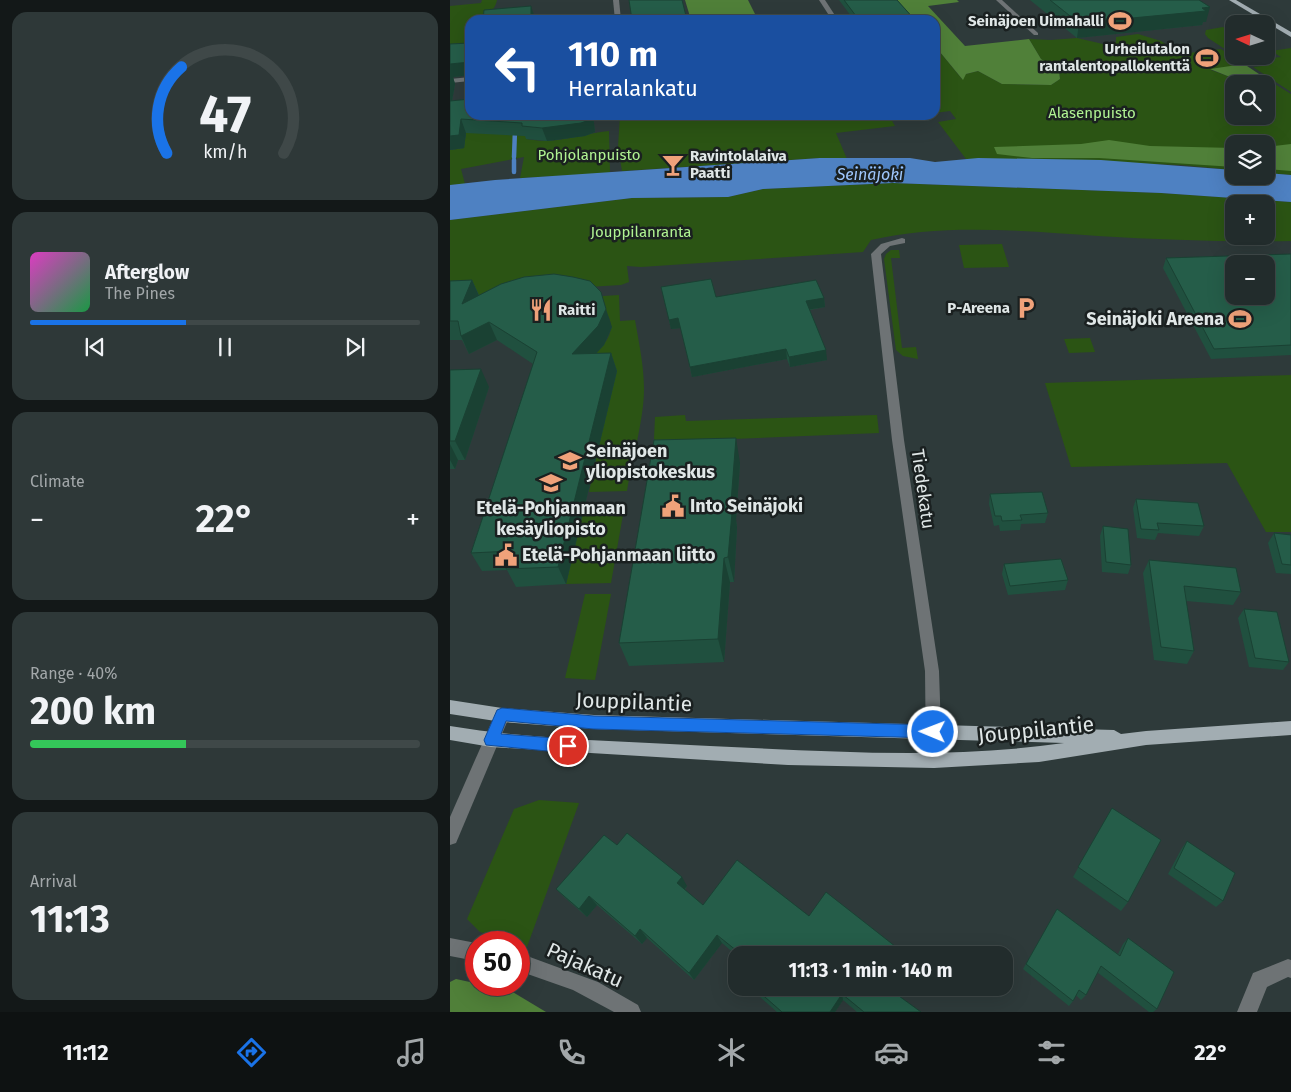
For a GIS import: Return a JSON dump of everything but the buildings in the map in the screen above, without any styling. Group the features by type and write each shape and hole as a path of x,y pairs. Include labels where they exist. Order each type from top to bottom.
{"main road":[{"path":"1232,0 1291,35"},
{"name":"Jouppilantie","path":"450,708 502,715 594,722 1146,738"},
{"name":"Jouppilantie","path":"450,733 492,740 587,747 778,756 934,760 1039,754 1146,738 1291,728"}],"street":[{"path":"616,0 618,15"},
{"path":"822,0 832,15"},
{"path":"999,0 1036,34"},
{"path":"450,81 465,80"},
{"name":"Tiedekatu","path":"902,241 887,243 880,247 876,254 898,440 932,671 934,760"},
{"path":"450,837 502,715"},
{"path":"450,947 465,950"},
{"name":"Pajakatu","path":"530,965 561,975 612,998 631,1012"},
{"path":"1247,1012 1260,980 1288,968 1291,969"}],"green space":[{"path":"482,0 497,0 493,9 485,15 465,15 465,42 462,63 450,64 450,6 481,3"},
{"path":"685,0 748,0 756,15 690,15"},
{"path":"896,0 957,0 959,2 928,6 936,15 909,15"},
{"path":"940,19 965,46 1029,39 1041,59 1059,71 1060,79 1051,85 1002,84 978,71 966,74 963,80 940,52"},
{"path":"1225,28 1225,49 1208,38 1205,34 1206,30"},
{"name":"Alasenpuisto","path":"1138,34 1161,41 1181,54 1221,49 1225,52 1225,65 1238,65 1211,70 1225,75 1225,125 1275,125 1275,84 1291,94 1291,175 1275,174 1275,135 1225,135 1225,169 1182,165 966,159 938,122 956,119 950,111 940,112 940,52 962,79 966,74 978,71 1002,84 1051,85 1060,79 1059,71 1041,59 1029,39 1077,38 1103,44 1116,42 1116,37"},
{"path":"1291,48 1291,92 1275,81 1275,75 1265,75 1253,67 1275,65 1275,58 1281,57 1275,53 1275,50"},
{"path":"1246,65 1260,75 1225,75 1210,69"},
{"path":"620,120 892,120 895,126 836,133 847,159 820,158 622,171 618,147"},
{"name":"Pohjolanpuisto","path":"609,131 610,173 520,178 524,157 461,169 465,184 450,185 450,150 464,148 466,132 527,132 526,139 548,141"},
{"path":"1109,140 1150,146 1225,148 1225,166 1099,158 1032,158 997,154 994,147 1081,144"},
{"path":"1291,144 1291,171 1275,170 1275,146"},
{"name":"Jouppilanranta","path":"893,183 1161,193 1225,197 1225,241 1170,240 984,230 926,232 871,240 863,252 641,267 627,266 629,282 621,285 502,292 480,299 450,300 450,220 632,198 728,197 763,189"},
{"name":"Jouppilanranta","path":"1275,201 1291,202 1291,241 1275,241"},
{"path":"1002,244 1009,267 964,268 959,245"},
{"path":"891,250 899,250 900,258 891,258 902,348 916,347 918,359 903,356 896,350 884,259"},
{"path":"619,295 620,321 635,320 643,372 642,413 627,491 589,492 600,440 564,441 571,418 606,416 616,371 574,373 601,348 611,331 610,321 595,301 603,296"},
{"path":"1090,338 1095,352 1069,353 1064,339"},
{"path":"1291,375 1291,532 1266,532 1227,463 1071,467 1045,383"},
{"path":"685,415 686,421 877,415 879,433 658,442 654,439 655,417"},
{"path":"624,509 611,583 566,584 583,511"},
{"path":"585,594 611,594 595,680 565,678"},
{"path":"539,800 579,803 530,939 530,931 479,931 467,919 514,809"},
{"path":"456,979 465,981 465,996 519,996 546,1012 450,1012 450,982"}],"water":[{"name":"Seinäjoki","path":"820,158 910,158 935,162 978,158 1101,160 1225,169 1225,185 1275,185 1275,174 1291,175 1291,202 1275,201 1275,195 1225,195 1225,197 1161,193 893,183 763,189 728,197 632,198 450,220 450,185 495,180"}],"waterway":[{"path":"514,157 515,130"},
{"path":"514,160 514,172"}],"place":[{"name":"Seinäjoen Uimahalli","path":"1120,21"},
{"name":"Urheilutalon rantalentopallokenttä","path":"1207,58"},
{"name":"Ravintolalaiva Paatti","path":"673,165"},
{"name":"P-Areena","path":"1026,308"},
{"name":"Raitti","path":"541,310"},
{"name":"Seinäjoki Areena","path":"1240,319"},
{"name":"Seinäjoen yliopistokeskus","path":"570,461"},
{"name":"Etelä-Pohjanmaan kesäyliopisto","path":"551,483"},
{"name":"Into Seinäjoki","path":"673,506"},
{"name":"Etelä-Pohjanmaan liitto","path":"506,555"}],"route":[{"path":"568,746 492,740 502,715 594,722 933,732"}]}
